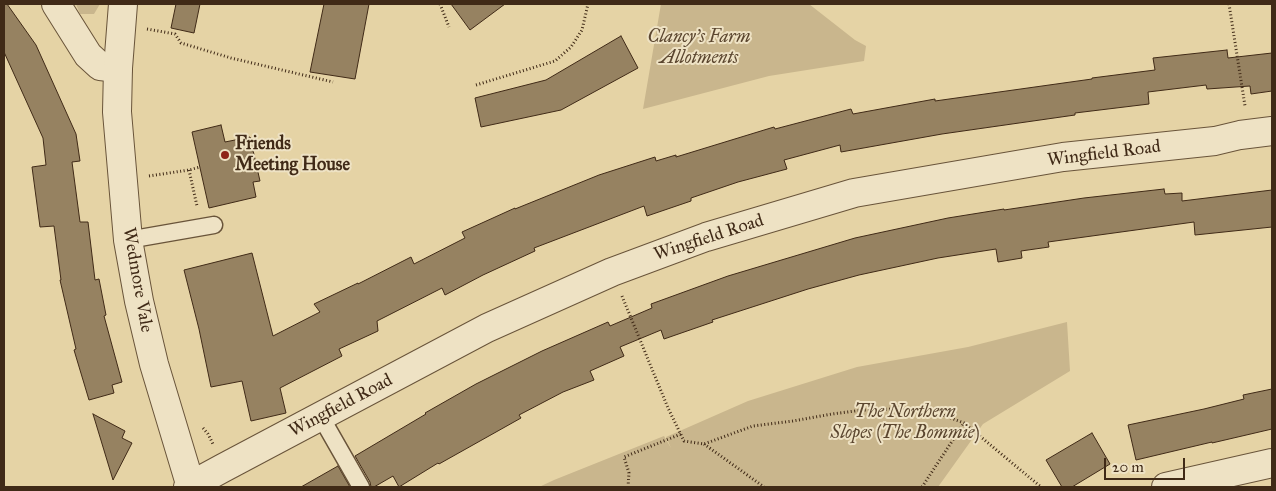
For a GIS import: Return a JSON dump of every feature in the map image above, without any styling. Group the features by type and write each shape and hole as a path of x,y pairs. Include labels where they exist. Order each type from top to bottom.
{"street":[{"path":"56,4 88,55 100,66 118,68"},
{"name":"Wedmore Vale","path":"123,4 117,112 128,240 138,301 154,364 190,487"},
{"name":"Wingfield Road","path":"190,487 487,328 612,272 706,237 854,193 1064,157 1215,141 1261,133"},
{"path":"1166,487 1272,463"}],"lane":[{"path":"128,240 208,226"},
{"path":"321,417 360,487"}],"path":[{"path":"440,4 449,27"},
{"path":"476,85 555,61 571,47 582,30 588,4"},
{"path":"1229,4 1261,133"},
{"path":"142,28 175,34 181,43 231,58 333,82"},
{"path":"123,179 200,168"},
{"path":"189,170 208,226"},
{"path":"612,272 668,408 684,441 704,444 764,487"},
{"path":"704,444 753,426 863,410 924,408 964,423 1042,487"},
{"path":"922,487 964,423"},
{"path":"628,487 629,473 624,457 681,434"}],"green space":[{"path":"76,4 100,4 94,14 80,14"},
{"name":"Clancy's Farm Allotments","path":"661,4 809,4 855,40 866,46 864,61 769,76 643,109"},
{"name":"The Northern Slopes (The Bommie)","path":"1067,322 1070,371 983,424 938,487 539,487 664,436 671,448 666,437 748,401 857,367 968,347"}],"building":[{"path":"4,4 7,4 36,45 76,134 80,161 72,162 80,222 88,222 95,280 99,279 106,315 104,316 122,382 112,385 114,393 89,400 74,350 76,349 60,280 54,226 40,227 32,167 46,165 43,138 4,52"},
{"path":"176,4 200,4 194,33 171,28"},
{"path":"324,4 369,4 355,79 310,72"},
{"path":"451,4 505,4 470,30"},
{"path":"621,36 638,68 561,110 481,127 475,98 546,80"},
{"path":"1227,50 1228,58 1272,53 1272,91 1251,94 1250,86 1207,89 1206,85 1148,92 1149,104 1075,113 1075,115 942,134 841,152 840,145 784,160 787,169 738,182 647,216 644,206 534,248 535,251 445,295 442,288 377,321 378,331 339,349 342,356 280,388 286,413 251,421 242,381 211,387 184,270 252,253 273,336 320,312 314,304 411,257 414,264 465,238 462,232 515,208 599,175 655,157 656,161 676,155 676,157 774,127 775,129 851,109 853,114 935,99 935,101 1155,70 1153,58"},
{"name":"Friends Meeting House","path":"221,125 225,142 250,137 260,181 253,182 256,197 209,208 192,132"},
{"path":"1164,189 1165,194 1182,193 1182,201 1272,190 1272,227 1195,235 1194,222 1048,242 1049,247 1021,251 1022,258 998,262 996,249 938,258 859,275 808,289 712,320 713,322 664,339 661,330 620,347 624,356 590,371 594,380 563,392 519,415 521,418 438,463 399,487 393,476 371,487 355,456 476,384 542,351 608,322 610,326 652,308 651,304 728,276 855,238 948,218 1084,198"},
{"path":"1272,389 1272,429 1136,460 1128,425 1244,399 1243,395"},
{"path":"93,414 125,431 122,438 132,443 113,480"},
{"path":"1092,433 1110,464 1072,487 1062,487 1046,460"},
{"path":"338,466 350,487 301,487"}],"place":[{"name":"Friends Meeting House","path":"225,155"}]}
